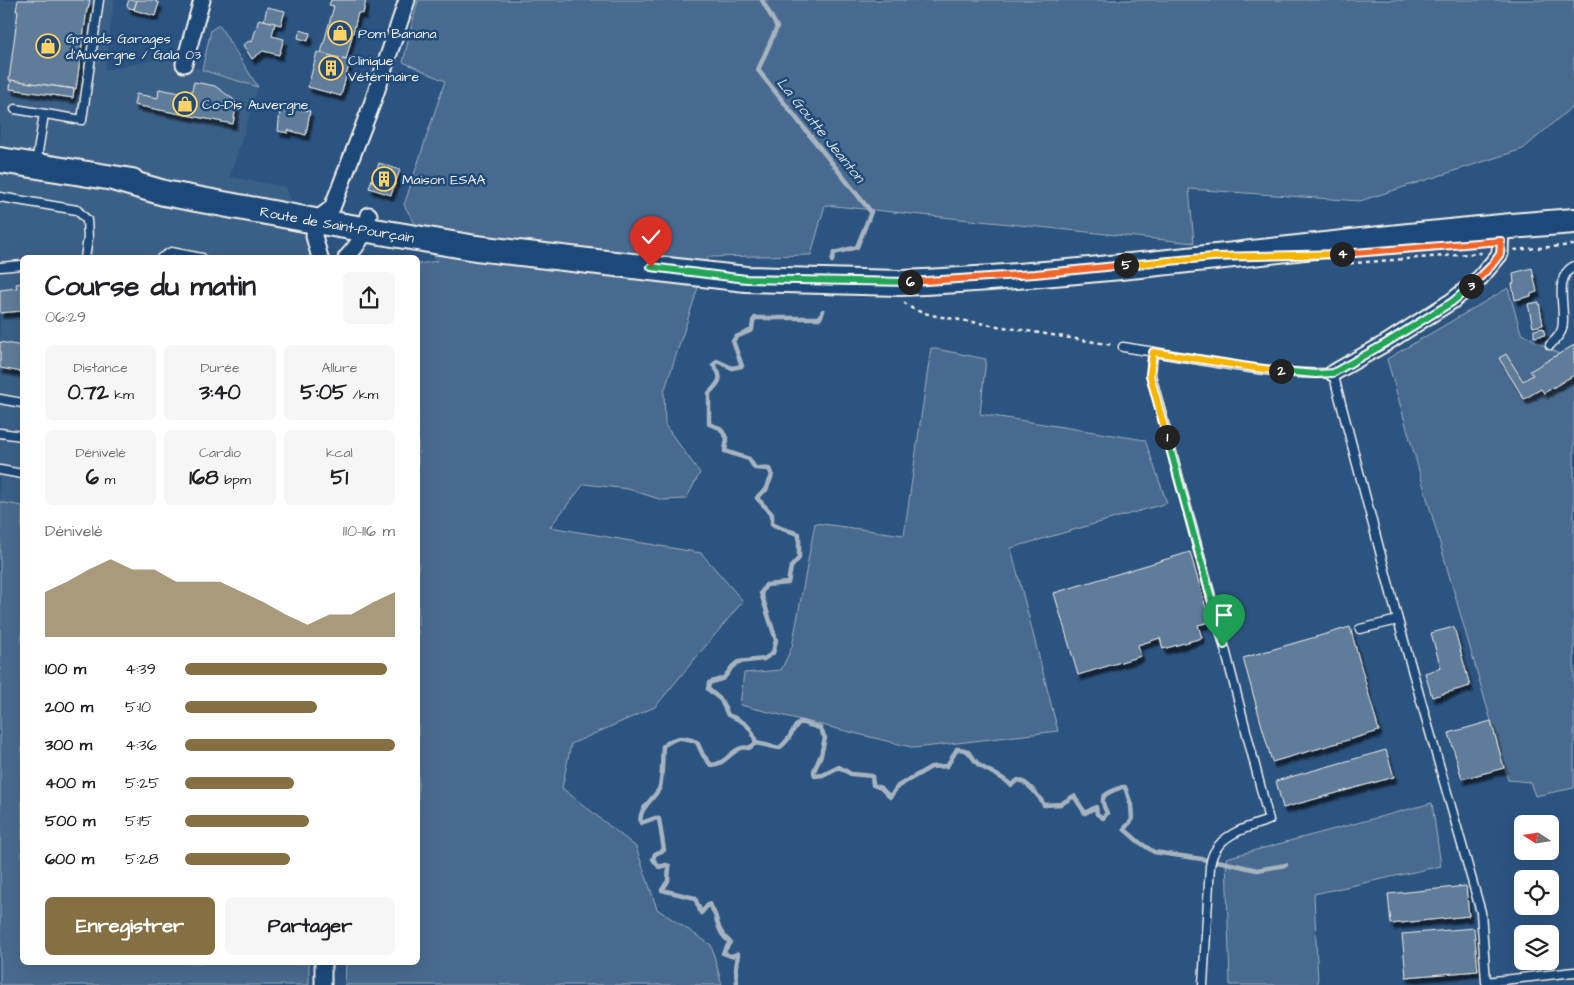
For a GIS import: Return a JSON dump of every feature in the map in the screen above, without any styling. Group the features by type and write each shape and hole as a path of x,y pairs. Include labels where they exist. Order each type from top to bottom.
{"main road":[{"name":"Route de Saint-Pourçain","path":"0,160 116,179 256,195 323,214 368,222 476,248 746,279 900,283 1031,274 1213,257 1321,255 1501,240"},
{"path":"1501,240 1574,221"},
{"path":"1501,240 1574,235"}],"street":[{"path":"184,64 202,0"},
{"path":"317,255 314,236 372,104 407,0"},
{"path":"349,255 358,245 368,222"},
{"path":"1333,373 1452,302 1491,266 1501,240"},
{"path":"322,985 323,965"}],"lane":[{"path":"15,109 82,120 99,0"},
{"path":"36,166 44,114"},
{"path":"0,197 78,210 86,220 88,238 85,255"},
{"path":"166,255 170,252 186,255"},
{"path":"0,267 20,265"},
{"path":"1550,345 1559,336 1562,329 1564,273 1574,266"},
{"path":"1123,347 1255,368 1316,374 1333,373 1398,620 1480,912 1486,982 1574,972"},
{"path":"1153,352 1150,375 1224,645 1269,820 1240,830 1227,837 1215,850 1210,866 1203,985"},
{"path":"0,399 20,403"},
{"path":"0,433 20,436"},
{"path":"0,470 20,474"},
{"path":"1360,629 1398,620"}],"path":[{"path":"1501,240 1574,245"},
{"path":"903,301 908,306 936,316 1123,347"}],"shaded area":[{"path":"0,0 114,0 105,70 165,58 258,87 230,177 286,187 311,255 20,255 20,506 0,502"},
{"path":"418,0 1574,0 1574,105 1523,149 1360,201 1189,189 1194,243 825,205 811,255 708,257 664,392 665,425 700,473 686,499 662,500 628,489 584,484 550,527 701,553 743,601 655,707 571,744 562,788 636,847 657,909 711,945 722,985 345,985 346,965 420,965 420,264 437,261 404,205 445,81 403,62"},
{"path":"219,25 258,87 202,70 211,30"},
{"path":"1508,288 1521,333 1574,362 1574,788 1535,796 1530,782 1508,780 1387,359"},
{"path":"931,348 986,359 980,414 1145,440 1167,503 1011,548 1058,731 915,748 740,705 744,673 781,670 792,647 815,523 904,535"},
{"path":"0,502 20,506 20,965 309,965 309,985 0,985"},
{"path":"1432,803 1441,866 1314,894 1318,985 1230,985 1226,858"}],"building":[{"name":"Grands Garages d'Auvergne / Gala 03","path":"18,0 90,0 87,9 76,89 9,80"},
{"path":"129,0 137,0 134,9 129,8 127,5"},
{"path":"137,0 157,0 156,2 159,3 155,16 134,10"},
{"name":"Pom Banana","path":"331,0 366,0 363,14 358,13 346,60 321,53 334,6 329,5"},
{"path":"267,7 285,11 281,25 264,21"},
{"path":"259,19 275,23 272,36 284,39 279,55 263,51 252,59 243,45 249,41 252,42"},
{"path":"300,30 310,33 308,41 298,38"},
{"name":"Clinique Vétérinaire","path":"317,52 350,61 341,96 308,87"},
{"path":"11,80 74,89 73,98 10,89"},
{"name":"Co-Dis Auvergne","path":"194,82 215,86 237,102 233,124 134,105 136,94 158,98 159,89 191,95"},
{"path":"289,108 310,111 306,135 288,130 288,133 278,131 280,111 288,112"},
{"name":"Maison ESAA","path":"379,163 400,170 391,195 369,188"},
{"path":"1532,268 1537,292 1531,294 1531,296 1515,300 1512,284 1514,283 1513,273"},
{"path":"20,283 20,311 0,313 0,290 17,288 16,284"},
{"path":"1539,302 1543,325 1533,327 1528,304"},
{"path":"1543,328 1545,335 1534,337 1534,330"},
{"path":"0,342 20,346 20,372 0,368"},
{"path":"1574,345 1574,375 1544,393 1541,389 1524,399 1499,358 1506,354 1523,381 1533,375 1530,371"},
{"path":"1190,552 1210,622 1198,625 1202,638 1163,649 1160,638 1138,645 1141,656 1078,675 1054,593"},
{"path":"1350,627 1379,731 1272,762 1243,658"},
{"path":"1454,627 1470,686 1432,697 1425,673 1441,668 1431,633"},
{"path":"1491,721 1504,768 1462,779 1449,733"},
{"path":"1386,750 1394,777 1283,808 1276,781"},
{"path":"1466,886 1469,916 1391,924 1388,894"},
{"path":"1474,928 1478,971 1406,977 1402,934"}],"waterway":[{"name":"La Goutte Jeanton","path":"762,0 777,27 758,70 871,212 857,247 834,253 832,261"},
{"name":"La Goutte Jeanton","path":"756,743 750,728 728,715 721,700 708,689 709,683 724,678 738,662 764,659 773,653 776,640 761,593 766,585 788,583 791,567 799,558 799,534 772,524 772,514 757,498 766,490 772,475 769,469 755,468 749,459 725,451 727,438 720,428 709,424 709,393 716,386 719,379 719,373 713,365 717,361 732,368 742,366 733,341 736,337 752,330 755,318 820,318 823,311"},
{"path":"756,743 779,748 787,741 794,728 800,722 820,728 825,738 821,755 814,771 815,776 823,775 839,767 851,774 872,776 873,785 881,788 890,797 898,786 931,767 947,766 957,749 962,749 966,750 979,765 1011,785 1018,780 1022,781 1037,794 1044,805 1061,804 1074,796 1085,813 1096,807 1097,814 1103,818 1107,813 1103,798 1108,793 1125,787 1131,805 1132,820 1124,829 1154,852 1222,862 1257,870 1286,865"},
{"name":"La Goutte Jeanton","path":"737,985 736,969 738,954 731,956 723,953 730,942 719,928 715,914 709,904 701,913 695,898 662,890 668,881 669,866 659,867 653,859 655,854 664,850 659,819 655,818 641,823 640,818 643,809 659,789 662,775 663,746 679,738 697,742 703,755 711,765 722,762 739,749 749,748 756,743"}],"place":[{"name":"Pom Banana","path":"340,33"},
{"name":"Grands Garages d'Auvergne / Gala 03","path":"48,46"},
{"name":"Clinique Vétérinaire","path":"331,68"},
{"name":"Co-Dis Auvergne","path":"185,104"},
{"name":"Maison ESAA","path":"384,179"}],"route":[{"path":"651,267 746,279 900,283 1035,274 1213,257 1321,255 1501,241 1501,252 1491,266 1452,302 1333,373 1316,374 1255,368 1153,352 1150,375 1224,645"}]}
